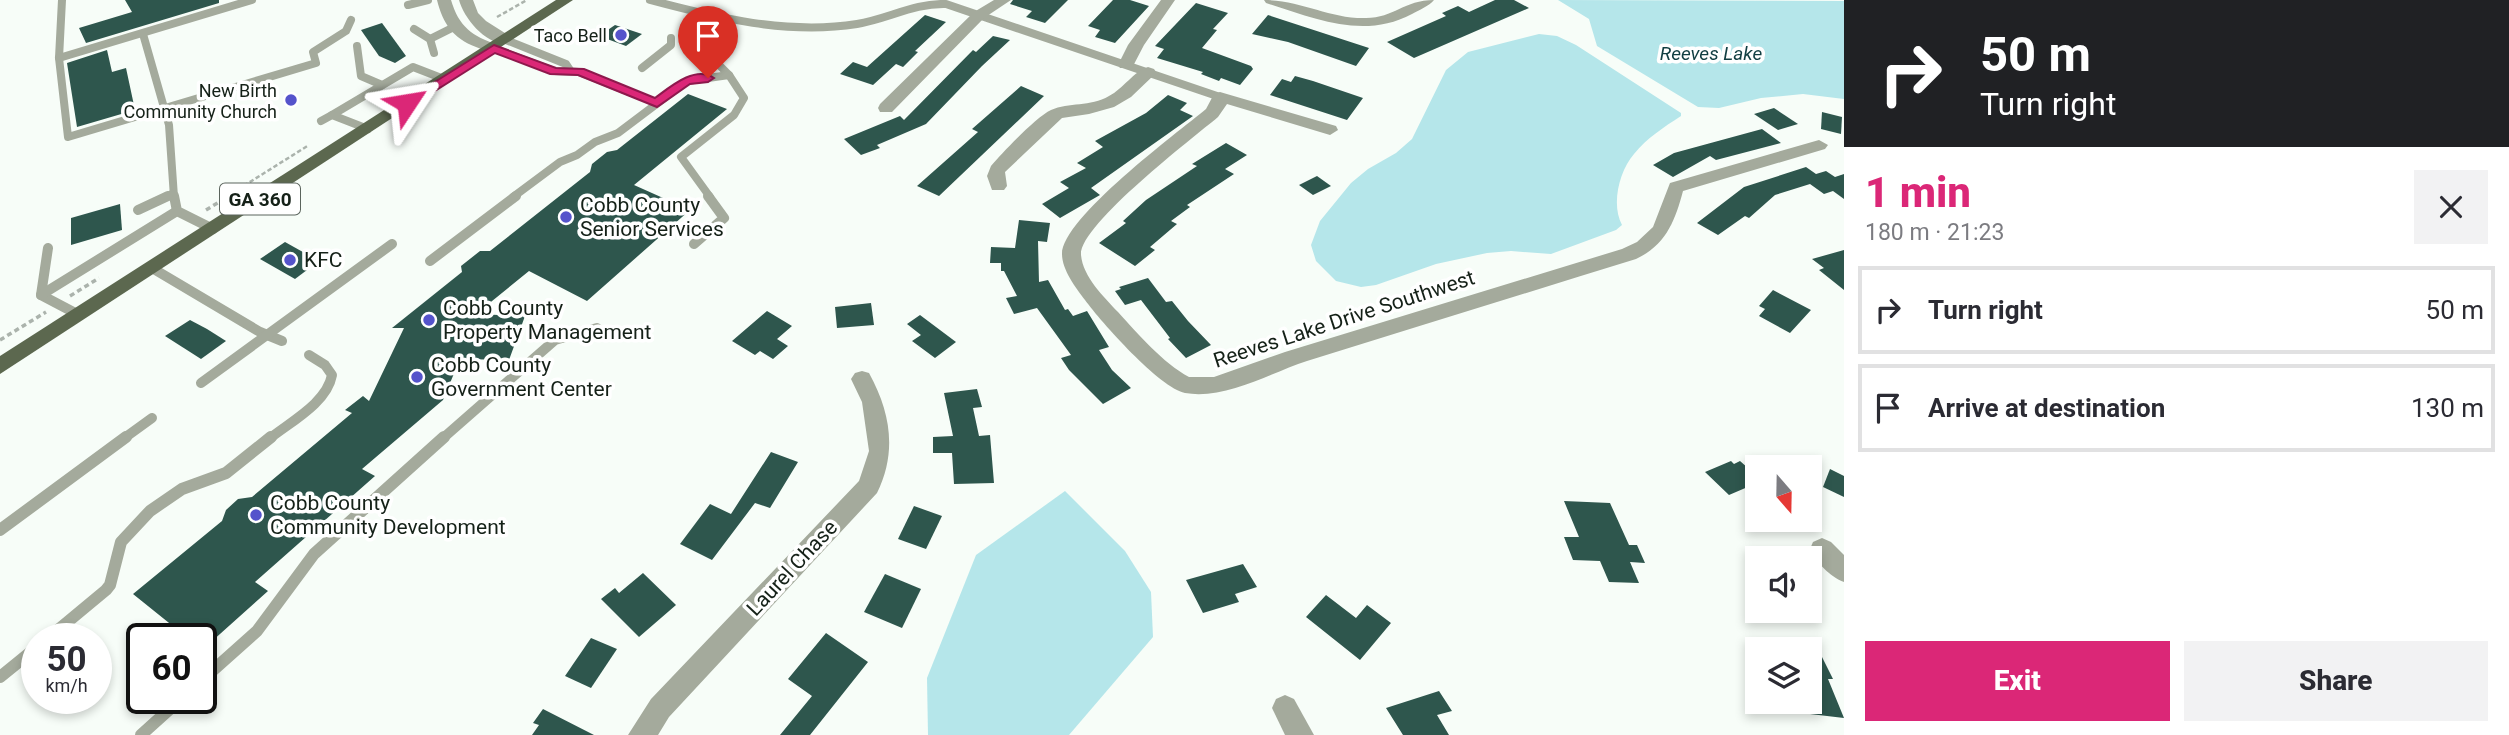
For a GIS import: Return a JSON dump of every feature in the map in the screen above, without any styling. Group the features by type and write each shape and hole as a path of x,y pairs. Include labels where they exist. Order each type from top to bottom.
{"main road":[{"name":"GA 360","path":"0,366 566,0"}],"street":[{"path":"444,0 454,27 468,39 500,44"},
{"path":"466,0 476,20 500,44"},
{"path":"886,108 979,15 1004,0"},
{"path":"1126,65 1168,0"},
{"path":"1271,0 1332,17 1370,23 1387,20 1427,0"},
{"path":"998,186 995,176 997,169 1023,147 1046,121 1064,112 1109,105 1131,91 1148,72"},
{"path":"1220,97 1330,130"},
{"name":"Reeves Lake Drive Southwest","path":"1220,97 1219,106 1212,113 1090,220 1079,233 1071,251 1073,263 1095,300 1149,356 1186,385 1215,385 1284,360 1648,247 1671,208 1671,193 1676,187 1819,145"},
{"name":"Laurel Chase","path":"642,735 660,708 869,486 880,451 873,402 862,379"},
{"path":"1822,549 1844,571"},
{"path":"1285,708 1300,735"}],"lane":[{"path":"62,0 59,58 68,137 316,63 313,52 346,31 351,20"},
{"path":"59,58 252,0"},
{"path":"408,5 428,0"},
{"path":"650,0 746,22 799,26 859,23 930,2 946,4 1220,97"},
{"path":"430,39 454,27"},
{"path":"414,29 430,39 434,53"},
{"path":"143,34 169,125 172,194 177,211 213,229"},
{"path":"642,68 671,45 671,38"},
{"path":"500,44 554,71 570,69"},
{"path":"500,44 565,64 570,69 657,103"},
{"path":"357,46 361,76 382,85"},
{"path":"694,244 724,218 681,157 734,115 744,98 718,64"},
{"path":"321,121 412,67 444,79"},
{"path":"430,261 560,162 577,155 594,142 618,133 687,80 729,75"},
{"path":"332,115 368,129"},
{"path":"138,209 172,194"},
{"path":"41,295 177,211"},
{"path":"201,383 392,243"},
{"path":"41,295 48,248"},
{"path":"152,268 282,341"},
{"path":"41,295 79,315"},
{"path":"217,667 257,631 314,554 457,426 555,340 597,328"},
{"path":"66,623 110,585 121,542 150,510 182,489 226,473 321,397 330,387 332,375 325,365 309,355"},
{"path":"0,530 152,418"},
{"path":"0,677 21,660"},
{"path":"141,735 164,714"}],"path":[{"path":"497,17 527,0"},
{"path":"192,219 309,145"},
{"path":"0,340 104,275"}],"water":[{"name":"Reeves Lake","path":"1558,0 1844,1 1844,99 1803,94 1761,98 1719,108 1698,107 1597,46 1589,19"},
{"path":"1539,34 1557,36 1576,45 1681,113 1681,116 1644,143 1624,169 1617,198 1622,225 1616,230 1551,254 1511,251 1487,253 1436,264 1376,285 1361,287 1336,281 1316,261 1311,245 1320,221 1351,183 1412,139 1446,70 1468,52"},
{"path":"1065,491 1125,551 1151,592 1153,637 1069,735 928,735 927,678 976,555"}],"building":[{"path":"125,0 219,0 219,3 86,43 79,28 132,12"},
{"path":"1013,0 1068,0 1045,23 1026,17 1032,11 1010,4"},
{"path":"1113,0 1130,0 1149,6 1115,43 1095,37 1100,30 1088,26"},
{"path":"1495,0 1514,0 1529,8 1414,58 1387,42 1446,16 1442,13 1458,6 1469,12"},
{"path":"1196,3 1228,13 1213,29 1217,30 1202,48 1251,66 1253,69 1240,85 1221,78 1219,81 1201,74 1203,72 1157,58 1164,49 1155,46"},
{"path":"925,15 946,22 915,51 918,52 903,67 896,64 873,85 840,74 853,62 867,67"},
{"path":"1268,15 1369,48 1356,66 1288,42 1252,34"},
{"path":"382,23 406,56 395,63 379,56 361,30"},
{"name":"Taco Bell","path":"615,25 642,34 626,46 599,36"},
{"path":"993,36 1010,40 926,124 877,145 880,148 861,155 844,139 900,116 904,120 973,50 976,52"},
{"path":"107,50 112,72 126,68 135,110 77,127 67,63"},
{"path":"1295,76 1363,98 1347,120 1270,95 1282,79 1291,82"},
{"path":"1021,86 1044,96 939,196 917,186 978,132 972,129"},
{"name":"Cobb County Government Center","path":"688,94 727,109 634,185 690,210 587,301 529,271 476,314 525,316 509,360 460,359 443,400 362,469 375,476 255,582 268,591 217,637 217,623 169,623 133,594 222,521 226,510 238,499 252,497 352,413 345,410 363,396 369,401 404,328 392,328 462,272 461,266 480,251 490,251 590,172 592,164 607,152 617,150"},
{"path":"1168,95 1187,103 1180,110 1193,116 1091,188 1100,195 1060,218 1042,204 1069,188 1060,182 1086,168 1077,163 1103,147 1095,141 1146,113"},
{"path":"1774,108 1798,124 1778,130 1754,114"},
{"path":"1822,112 1842,117 1841,134 1821,129"},
{"path":"1762,129 1781,143 1716,160 1710,156 1673,177 1653,165 1674,153"},
{"path":"1226,143 1247,155 1225,169 1234,174 1187,205 1190,207 1171,221 1177,224 1150,247 1155,250 1135,266 1099,243 1126,223 1123,221 1146,200 1197,166 1192,164"},
{"path":"1806,167 1816,174 1826,171 1835,177 1844,174 1844,199 1833,191 1824,194 1810,184 1775,195 1749,218 1745,216 1718,235 1697,223 1744,187"},
{"path":"1317,176 1331,186 1313,195 1299,185"},
{"path":"120,204 122,230 71,245 71,218"},
{"path":"1019,220 1050,223 1047,242 1038,241 1039,282 1048,280 1065,310 1068,309 1073,316 1087,311 1109,347 1099,350 1112,370 1131,388 1103,404 1069,370 1061,358 1071,355 1037,308 1014,314 1006,298 1017,296 1004,271 1001,271 1001,263 990,263 991,247 1015,248"},
{"name":"KFC","path":"285,242 319,261 295,279 260,259"},
{"path":"1844,250 1844,290 1819,270 1824,268 1812,259"},
{"path":"1148,278 1166,302 1172,301 1211,345 1186,358 1168,339 1170,338 1141,300 1125,305 1115,291 1121,289 1119,287"},
{"path":"1773,290 1811,310 1790,333 1759,316 1765,309 1759,306"},
{"path":"871,303 874,325 837,328 835,307"},
{"path":"767,311 792,326 777,339 788,346 773,359 760,351 755,355 732,341"},
{"path":"920,315 956,342 935,358 912,341 921,335 907,324"},
{"path":"190,320 226,341 201,359 165,336"},
{"path":"977,389 982,407 973,408 979,436 990,435 994,483 954,484 952,453 933,453 933,437 953,436 944,393"},
{"path":"771,452 798,462 770,508 755,503 712,560 680,544 710,504 731,514"},
{"path":"1731,461 1734,464 1740,461 1745,465 1745,488 1729,495 1705,472"},
{"path":"1830,469 1844,476 1844,497 1823,487"},
{"path":"1564,501 1610,503 1629,545 1637,545 1645,563 1630,562 1639,583 1609,582 1600,561 1573,560 1564,537 1579,537"},
{"path":"914,506 942,516 926,549 898,539"},
{"path":"1243,564 1257,587 1235,594 1239,602 1203,613 1186,580"},
{"path":"643,573 676,605 639,637 601,599 615,588 619,593"},
{"path":"885,574 921,589 902,628 864,612"},
{"path":"1326,595 1356,618 1367,605 1391,623 1360,660 1306,617"},
{"path":"826,633 868,662 810,735 780,735 812,696 788,679"},
{"path":"591,638 617,649 591,688 565,676"},
{"path":"1822,657 1833,679 1828,679 1844,718 1810,714 1822,714"},
{"path":"1439,691 1452,711 1437,715 1449,735 1403,735 1386,708"},
{"path":"543,709 594,735 532,735 539,725 533,723"}],"place":[{"name":"Taco Bell","path":"621,35"},
{"name":"New Birth Community Church","path":"291,100"},
{"name":"Cobb County Senior Services","path":"566,217"},
{"name":"KFC","path":"290,260"},
{"name":"Cobb County Property Management","path":"429,320"},
{"name":"Cobb County Government Center","path":"417,377"},
{"name":"Cobb County Community Development","path":"256,515"}],"route":[{"path":"407,103 494,48 554,71 570,69 579,72 657,103 687,80 708,78"}]}
